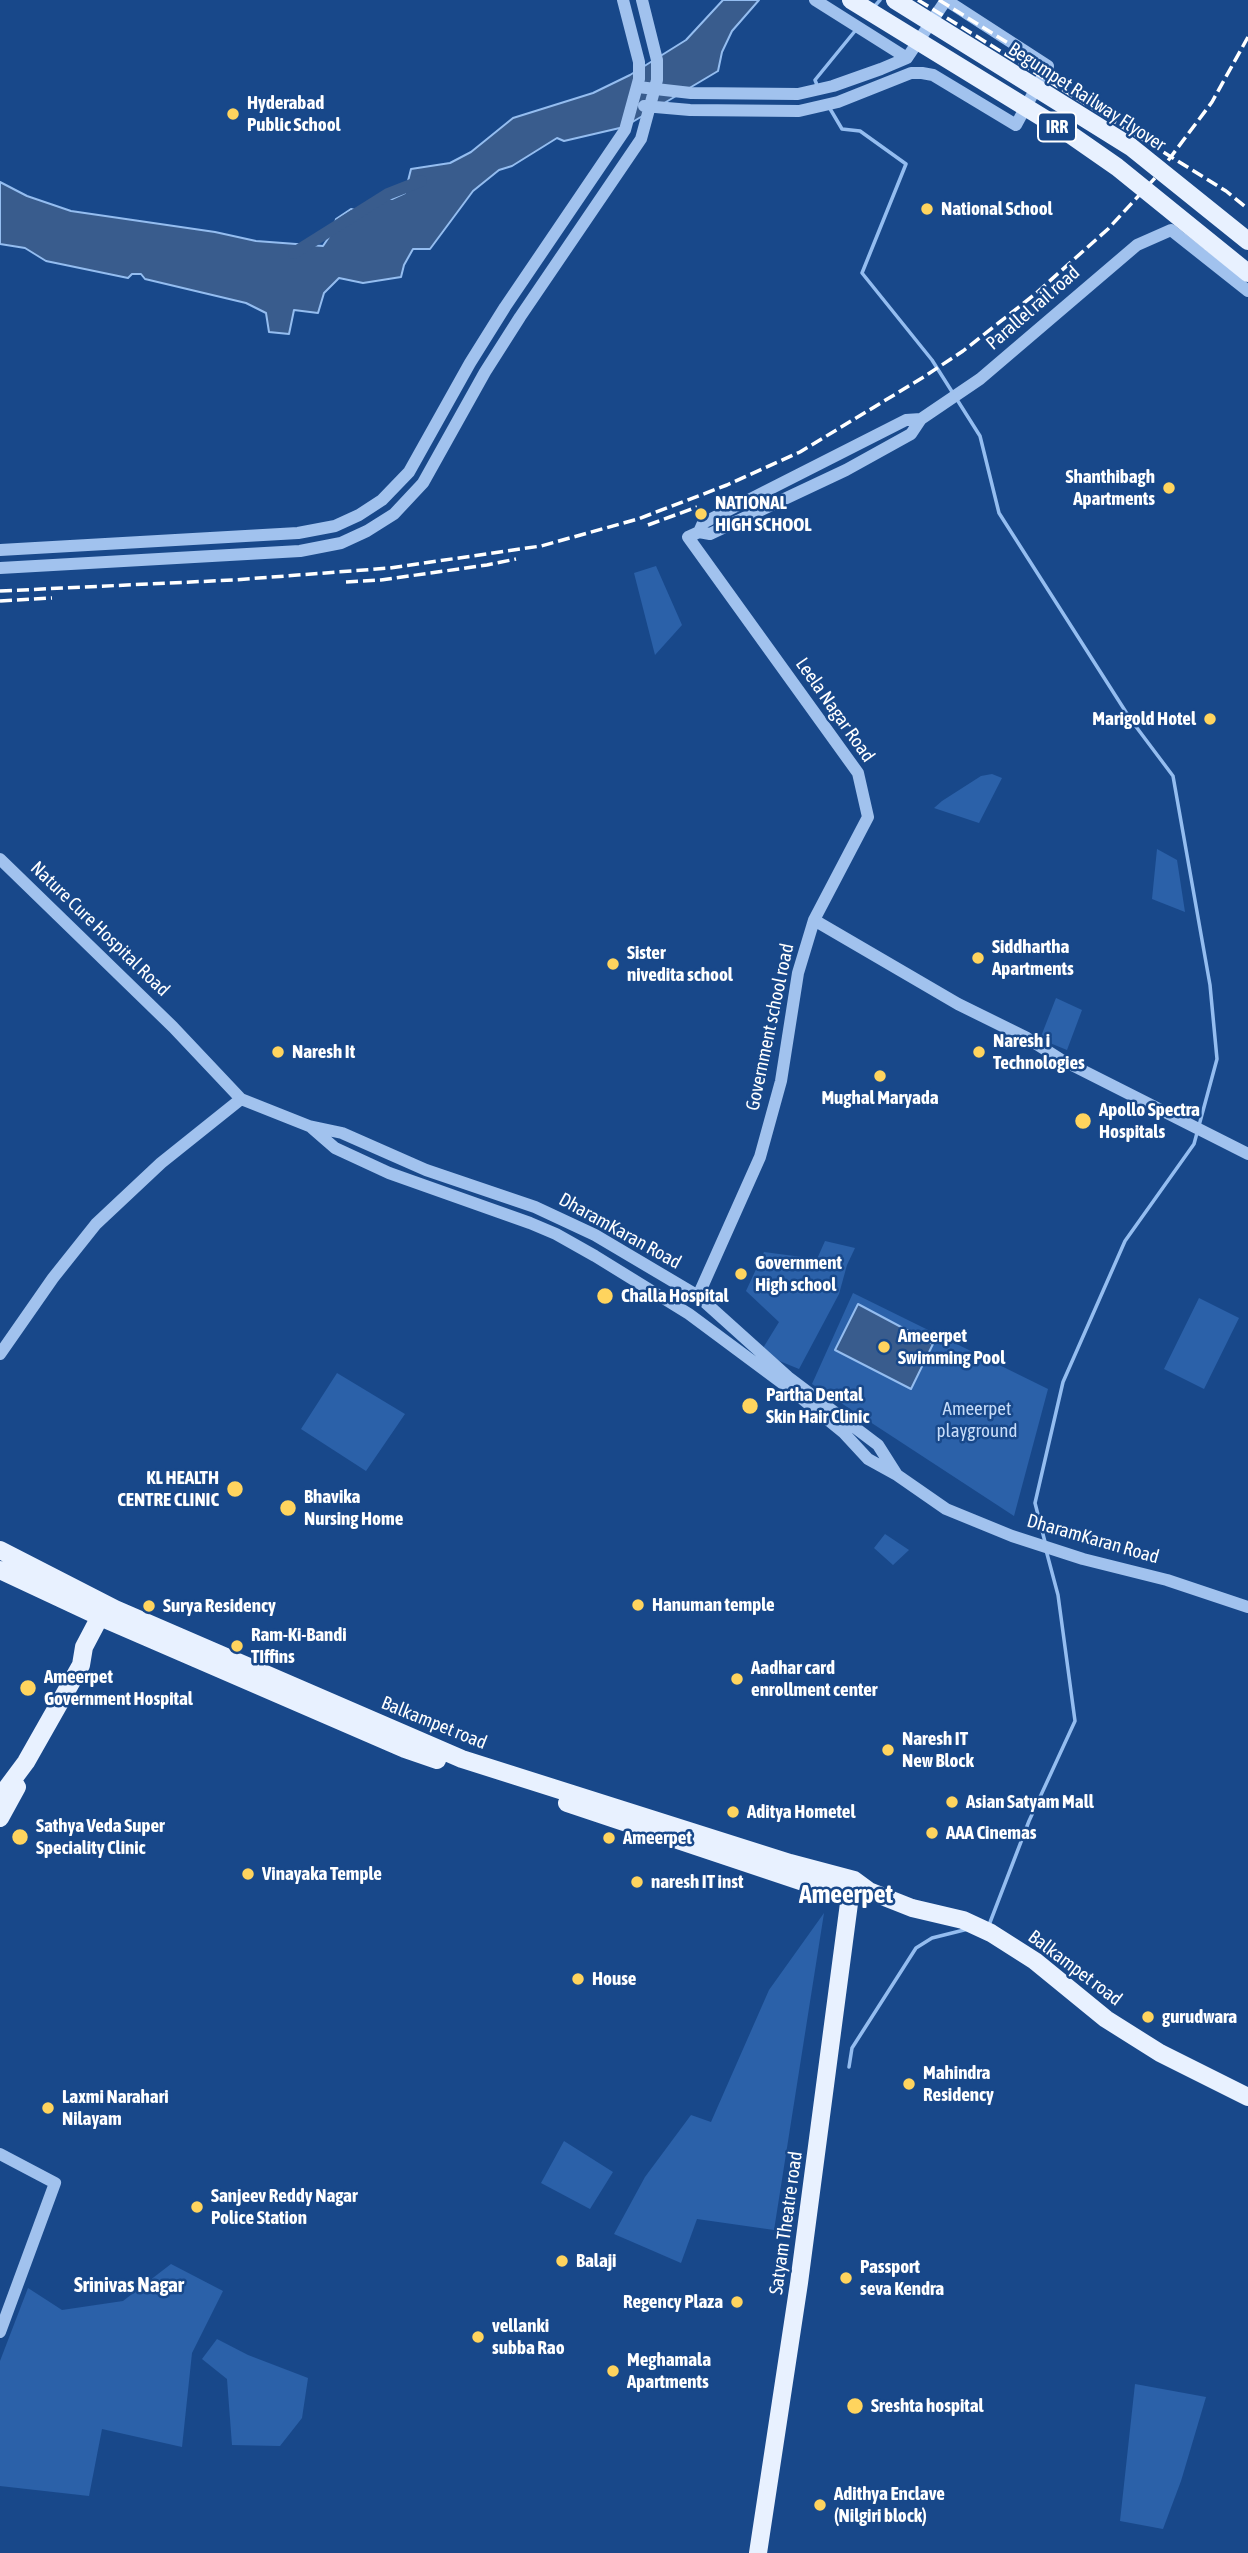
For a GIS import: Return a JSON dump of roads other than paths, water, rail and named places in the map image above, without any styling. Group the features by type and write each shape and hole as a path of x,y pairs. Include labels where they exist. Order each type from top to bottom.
{"main road":[{"name":"IRR","path":"851,0 1071,135 1117,167 1248,273"},
{"name":"Begumpet Railway Flyover","path":"895,0 1131,147 1248,241"},
{"name":"IRR","path":"1197,231 1248,263"},
{"name":"Balkampet road","path":"0,1550 107,1613"},
{"name":"Balkampet road","path":"0,1570 462,1759 790,1863 851,1888 869,1891 912,1908 963,1920 991,1933 1035,1961 1106,2019 1160,2053 1248,2097"},
{"path":"0,1818 15,1793 22,1769 81,1665 94,1650 107,1613"},
{"path":"0,1797 22,1769"},
{"name":"Satyam Theatre road","path":"758,2553 799,2283 851,1888"}],"street":[{"path":"0,550 298,533 335,526 382,500 409,472 505,307 625,130 638,87 639,62 624,0"},
{"path":"0,568 300,551 341,543 394,514 423,482 520,317 641,139 656,89 657,60 642,0"},
{"path":"815,0 907,58"},
{"path":"634,104 690,110 799,111 838,103 911,73 933,75 1016,125 1048,66 946,0 907,58 833,86 798,94 691,93 638,87"},
{"name":"Parallel rail road","path":"693,535 710,534 846,470 911,434 921,419 980,379 1137,245 1171,230 1248,291"},
{"path":"424,445 440,453"},
{"name":"Leela Nagar Road","path":"693,535 858,773 868,817 814,920"},
{"name":"Nature Cure Hospital Road","path":"0,859 173,1027 242,1099"},
{"path":"814,920 958,1004 1027,1038 1060,1059 1248,1154"},
{"name":"Government school road","path":"698,1296 760,1157 781,1081 798,974 814,920"},
{"path":"0,1354 53,1278 96,1224 161,1163 242,1099"},
{"name":"DharamKaran Road","path":"242,1099 309,1126 342,1133 426,1170 563,1219 698,1296 788,1377 878,1446 897,1475"},
{"name":"DharamKaran Road","path":"309,1126 335,1148 389,1173 530,1223 595,1256 689,1314 794,1392 843,1432 868,1460 897,1475 946,1509 1012,1536 1083,1559 1167,1580 1248,1607"},
{"path":"0,2154 55,2183 0,2332"}],"waterway":[{"path":"873,8 880,0"},
{"path":"817,85 815,80 855,31"},
{"path":"829,107 842,129 860,131 906,164 862,273 932,360 980,436 999,513 1131,720 1173,776 1210,985 1217,1059 1194,1144 1125,1241 1063,1382 1035,1503 1045,1542"},
{"path":"294,253 388,194 421,181"},
{"path":"989,1925 1029,1821 1075,1721 1058,1595 1046,1550"},
{"path":"849,2067 852,2048 916,1948 932,1938 968,1929"}],"railway":[{"path":"918,0 1226,191 1248,209"},
{"path":"939,0 1024,53"},
{"path":"0,591 233,580 390,568 541,546 638,519 727,485 800,452 922,378 963,351 1034,295 1108,229 1155,178 1212,102 1248,37"},
{"path":"648,525 697,507"},
{"path":"346,582 381,580 516,559"},
{"path":"0,601 52,598"}],"place":[{"name":"Hyderabad Public School","path":"233,114"},
{"name":"National School","path":"927,209"},
{"name":"Shanthibagh Apartments","path":"1169,488"},
{"name":"NATIONAL HIGH SCHOOL","path":"701,514"},
{"name":"Marigold Hotel","path":"1210,719"},
{"name":"Siddhartha Apartments","path":"978,958"},
{"name":"Sister nivedita school","path":"613,964"},
{"name":"Naresh It","path":"278,1052"},
{"name":"Naresh i Technologies","path":"979,1052"},
{"name":"Mughal Maryada","path":"880,1076"},
{"name":"Apollo Spectra Hospitals","path":"1083,1121"},
{"name":"Government High school","path":"741,1274"},
{"name":"Challa Hospital","path":"605,1296"},
{"name":"Ameerpet Swimming Pool","path":"884,1347"},
{"name":"Partha Dental Skin Hair Clinic","path":"750,1406"},
{"name":"KL HEALTH CENTRE CLINIC","path":"235,1489"},
{"name":"Bhavika Nursing Home","path":"288,1508"},
{"name":"Hanuman temple","path":"638,1605"},
{"name":"Surya Residency","path":"149,1606"},
{"name":"Ram-Ki-Bandi TIffins","path":"237,1646"},
{"name":"Aadhar card enrollment center","path":"737,1679"},
{"name":"Ameerpet Government Hospital","path":"28,1688"},
{"name":"Naresh IT New Block","path":"888,1750"},
{"name":"Asian Satyam Mall","path":"952,1802"},
{"name":"Aditya Hometel","path":"733,1812"},
{"name":"AAA Cinemas","path":"932,1833"},
{"name":"Sathya Veda Super Speciality Clinic","path":"20,1837"},
{"name":"Ameerpet","path":"609,1838"},
{"name":"Vinayaka Temple","path":"248,1874"},
{"name":"naresh IT inst","path":"637,1882"},
{"name":"House","path":"578,1979"},
{"name":"gurudwara","path":"1148,2017"},
{"name":"Mahindra Residency","path":"909,2084"},
{"name":"Laxmi Narahari Nilayam","path":"48,2108"},
{"name":"Sanjeev Reddy Nagar Police Station","path":"197,2207"},
{"name":"Balaji","path":"562,2261"},
{"name":"Passport seva Kendra","path":"846,2278"},
{"name":"Regency Plaza","path":"737,2302"},
{"name":"vellanki subba Rao","path":"478,2337"},
{"name":"Meghamala Apartments","path":"613,2371"},
{"name":"Sreshta hospital","path":"855,2406"},
{"name":"Adithya Enclave (Nilgiri block)","path":"820,2505"}],"district":[{"name":"Ameerpet","path":"846,1895"},
{"name":"Srinivas Nagar","path":"129,2285"}],"park label":[{"name":"Ameerpet playground","path":"977,1420"}]}
